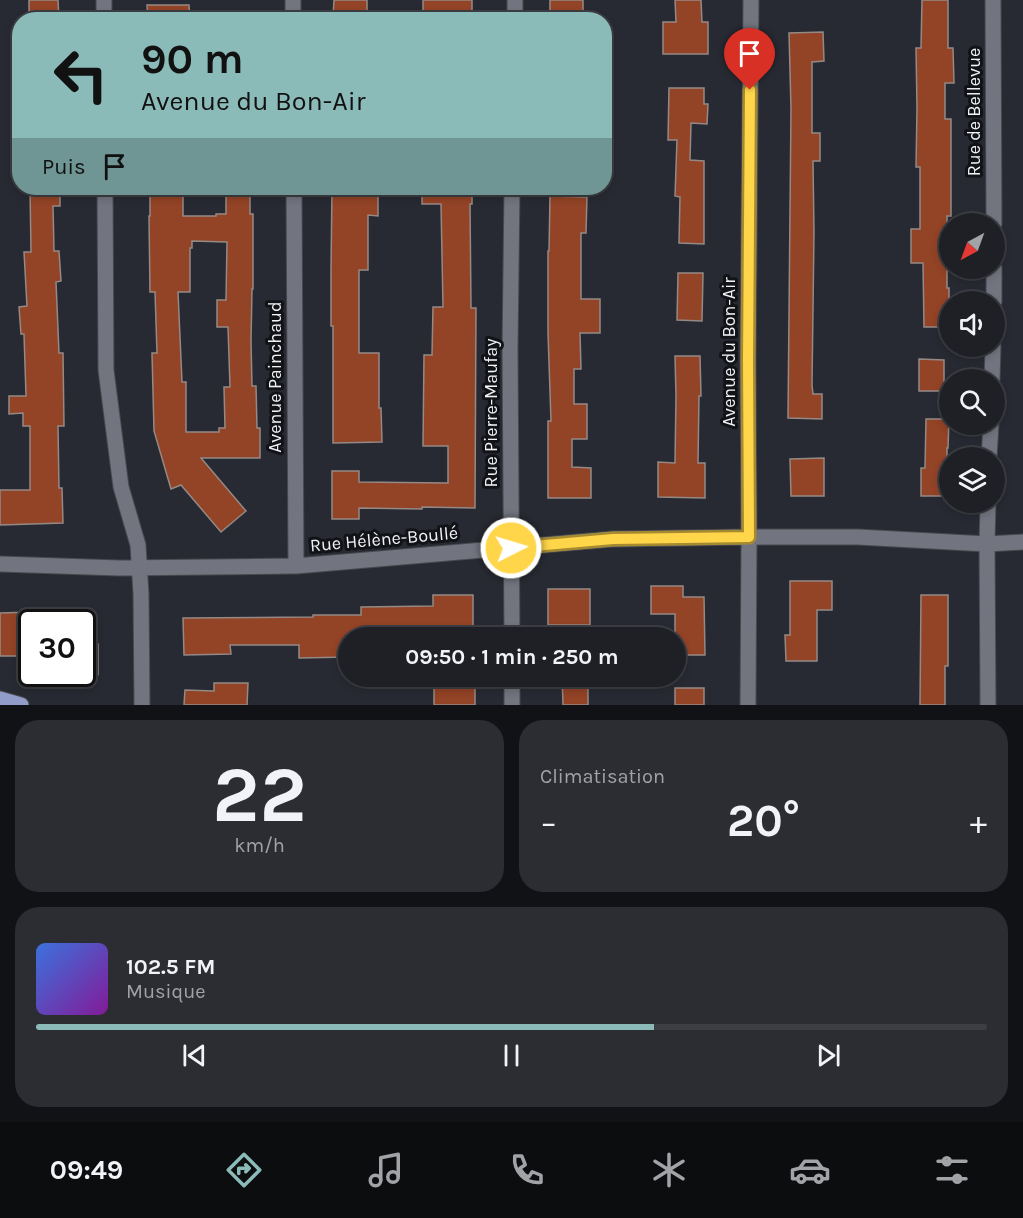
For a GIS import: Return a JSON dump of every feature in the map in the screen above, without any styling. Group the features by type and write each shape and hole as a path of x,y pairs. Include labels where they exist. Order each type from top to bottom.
{"main road":[{"path":"0,699 21,705"}],"street":[{"name":"Avenue du Bon-Air","path":"748,705 751,0"},
{"name":"Rue de Bellevue","path":"993,0 994,213"},
{"path":"105,195 105,370 120,487 138,545 142,705"},
{"name":"Avenue Painchaud","path":"294,195 296,566"},
{"name":"Rue Pierre-Maufay","path":"512,195 510,350 512,627"},
{"path":"988,513 988,705"},
{"name":"Rue Hélène-Boullé","path":"0,564 119,568 296,566 613,539 858,537 987,544 1023,542"},
{"path":"512,687 512,705"}],"building":[{"path":"29,0 58,0 59,12 29,12"},
{"path":"334,0 367,0 367,12 333,12"},
{"path":"423,0 472,0 472,12 423,12"},
{"path":"550,0 583,0 583,12 550,12"},
{"path":"675,0 701,0 702,22 708,22 708,54 663,54 663,22 676,22"},
{"path":"922,0 948,0 948,48 953,48 954,83 945,83 945,119 951,119 951,213 939,213 939,279 947,279 949,291 939,291 939,327 924,327 923,263 911,263 911,229 920,229 920,167 916,167 916,48 921,48"},
{"path":"147,5 189,5 189,12 147,12"},
{"path":"823,32 824,61 812,62 812,133 820,133 820,161 813,161 812,385 813,394 822,394 822,419 788,418 791,109 789,33"},
{"path":"669,88 704,88 704,104 708,104 707,124 691,123 690,160 704,161 704,244 679,243 680,197 675,196 677,140 668,140"},
{"path":"30,195 60,195 60,206 53,206 54,251 59,251 61,281 56,282 59,353 63,353 64,426 58,426 59,488 62,488 63,523 0,525 0,490 30,490 30,426 23,426 23,413 9,414 9,396 26,396 24,334 21,334 19,307 27,306 24,252 31,252"},
{"path":"150,195 183,195 183,216 216,216 216,214 226,214 226,195 250,195 250,214 253,214 252,386 256,386 260,458 201,458 246,511 221,532 181,485 171,489 154,431 152,353 157,353 155,292 150,292","holes":["192,241 227,242 226,300 217,300 217,327 228,327 230,387 224,387 225,428 219,428 219,432 186,432 186,382 182,382 178,292 190,292"]},
{"path":"332,195 378,195 378,216 368,215 368,270 359,270 359,353 379,353 379,408 381,408 382,442 333,443 333,326 331,326"},
{"path":"422,195 472,195 472,204 470,204 471,308 476,308 475,508 359,508 359,519 332,519 332,471 359,471 359,482 448,483 448,446 423,446 424,355 432,355 433,307 443,307 441,204 422,204"},
{"path":"550,196 587,197 586,233 581,233 581,299 600,299 600,333 580,333 581,369 574,369 574,404 587,404 587,439 572,439 572,467 591,468 591,498 548,498 548,421 551,421 548,333"},
{"path":"678,273 703,273 702,321 677,320"},
{"path":"675,356 700,356 698,463 705,463 705,498 658,497 658,462 675,463"},
{"path":"919,359 944,360 944,369 939,369 939,391 919,391"},
{"path":"926,419 939,419 939,435 948,435 948,447 939,447 939,496 921,496 921,468 925,468"},
{"path":"824,458 824,496 791,496 790,459"},
{"path":"790,581 832,581 832,610 817,610 817,661 786,661 785,635 790,635"},
{"path":"651,586 683,586 683,597 704,597 705,655 686,655 686,627 675,627 675,614 651,614"},
{"path":"548,589 590,589 590,625 548,625"},
{"path":"433,595 473,595 473,627 338,627 338,657 299,658 299,645 230,645 231,654 184,655 183,618 361,615 361,607 433,606"},
{"path":"921,595 948,595 948,666 945,666 945,705 920,705"},
{"path":"18,612 18,667 17,656 0,656 0,613"},
{"path":"96,644 98,644 98,675 96,677"},
{"path":"214,683 248,683 247,705 184,705 185,690 214,691"},
{"path":"434,687 475,687 475,705 434,705"},
{"path":"562,687 588,687 588,705 563,705"},
{"path":"675,688 704,688 704,705 675,705"}],"route":[{"path":"511,548 613,539 749,537 750,90"}]}
